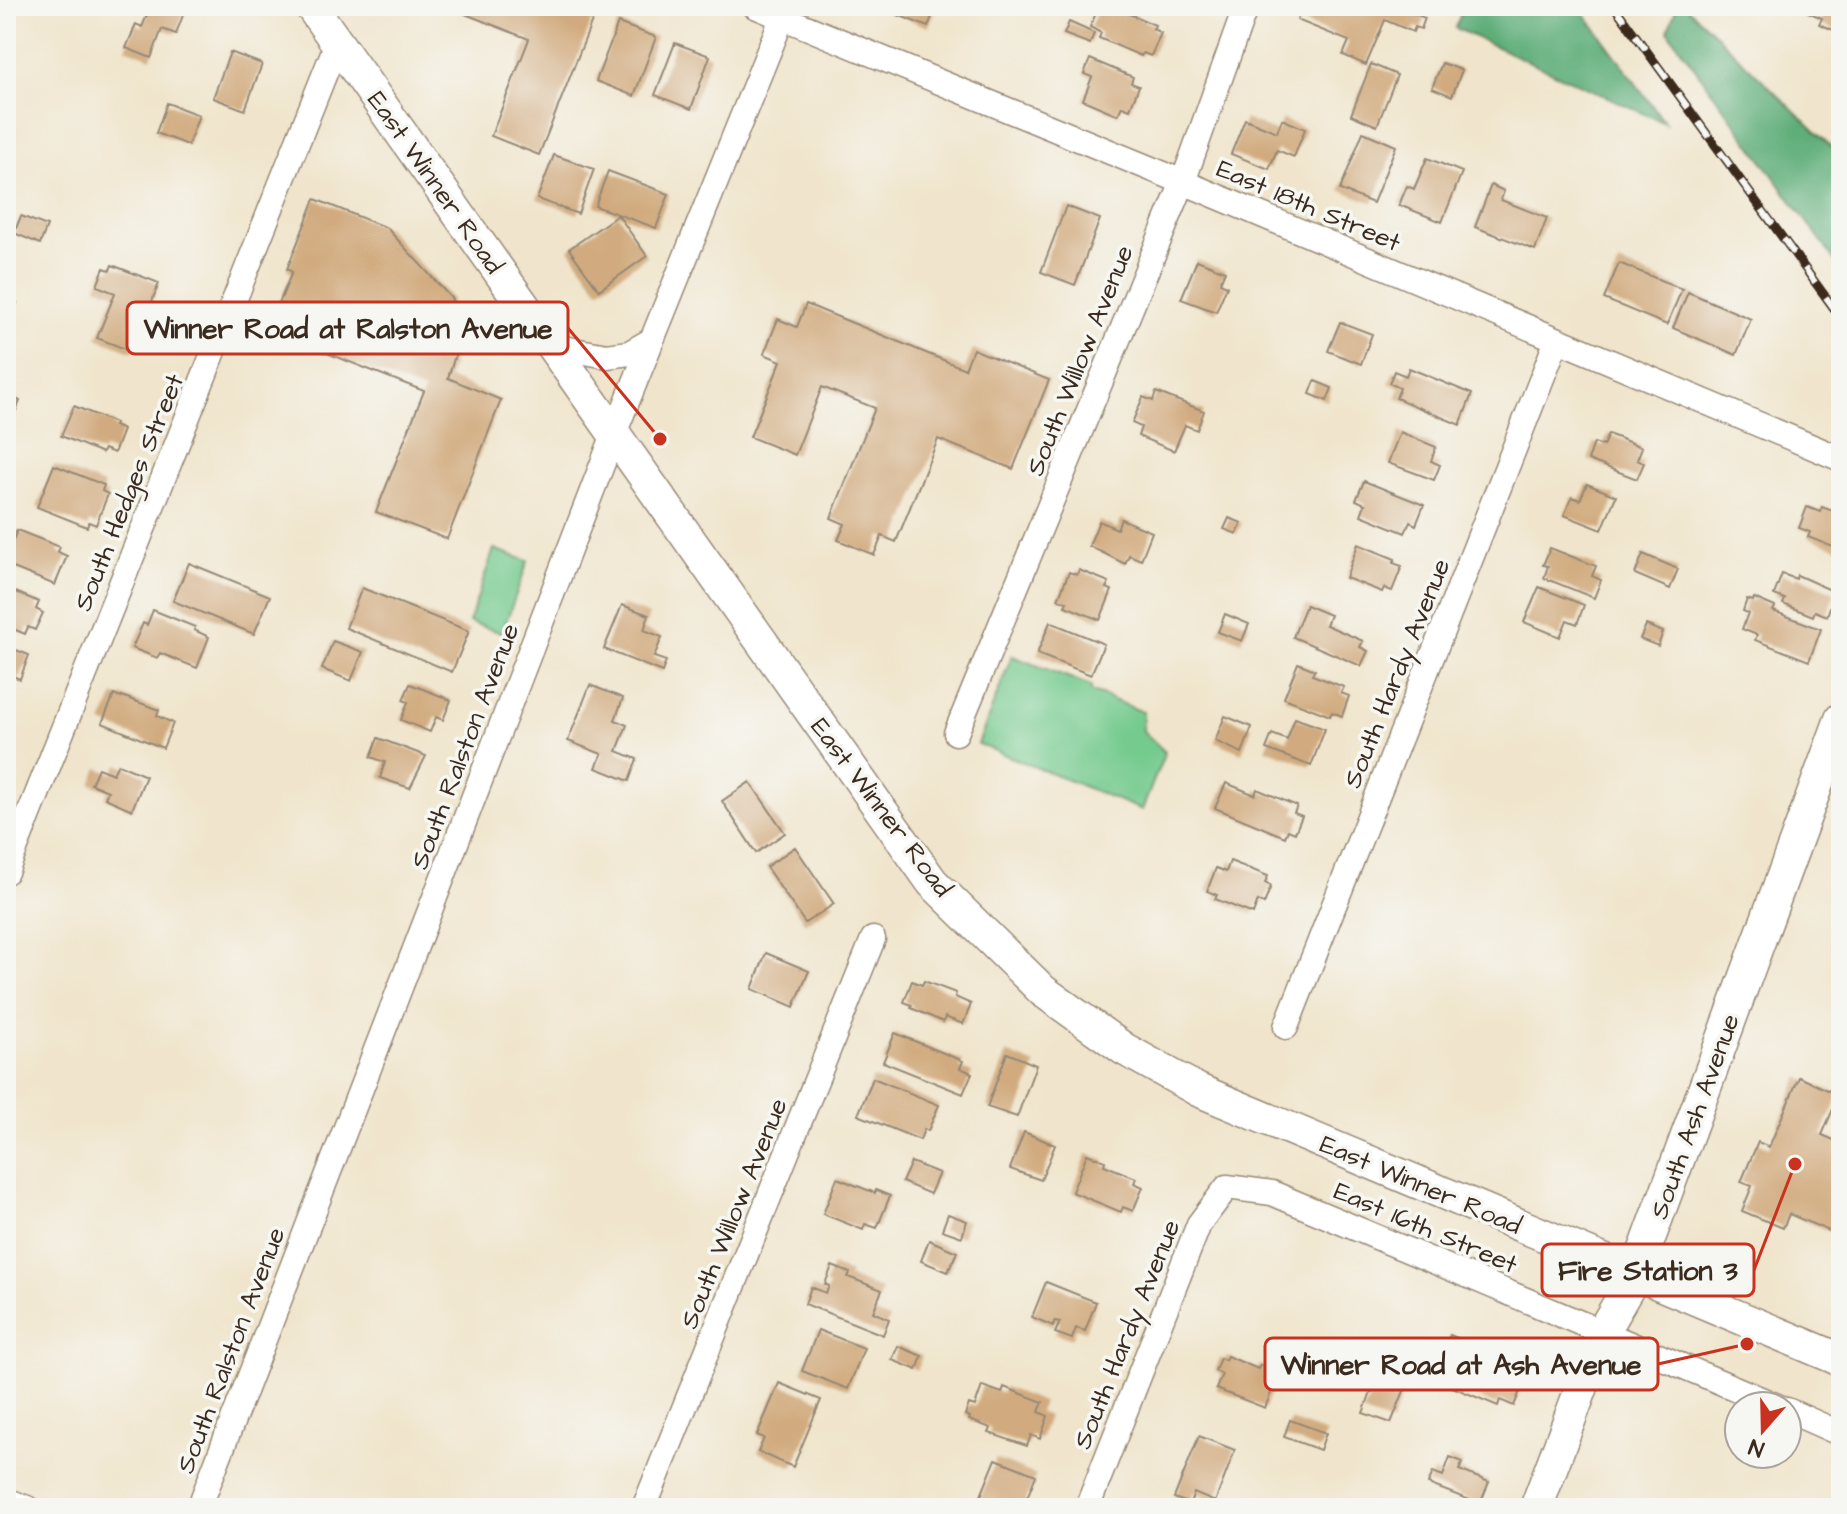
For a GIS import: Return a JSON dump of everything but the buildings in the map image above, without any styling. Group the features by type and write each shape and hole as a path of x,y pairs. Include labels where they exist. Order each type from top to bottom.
{"street":[{"name":"East Winner Road","path":"311,6 932,882 1043,991 1124,1049 1198,1090 1841,1360"},
{"name":"East 18th Street","path":"755,6 784,12 1841,459"},
{"name":"South Willow Avenue","path":"956,733 1183,182 1246,6"},
{"name":"South Ralston Avenue","path":"199,1508 614,434 784,12"},
{"name":"South Hedges Street","path":"6,872 337,43"},
{"path":"552,346 607,356 629,353 652,340"},
{"name":"South Hardy Avenue","path":"1286,1027 1557,340"},
{"name":"South Ash Avenue","path":"1536,1508 1603,1331 1636,1274 1841,719"},
{"name":"South Willow Avenue","path":"644,1508 873,939"},
{"name":"South Hardy Avenue","path":"1087,1508 1199,1224 1227,1187"},
{"name":"East 16th Street","path":"1227,1187 1272,1193 1740,1390"},
{"path":"1803,1417 1841,1434"},
{"path":"6,1500 27,1508"}],"green space":[{"path":"1464,6 1579,6 1665,123 1455,28"},
{"path":"1677,6 1686,6 1841,156 1841,269 1668,31"},
{"path":"494,549 528,561 502,633 469,622"},
{"path":"1012,656 1091,686 1091,691 1143,712 1143,731 1165,752 1142,810 978,744"}],"railway":[{"path":"1614,6 1841,318"}],"place":[{"name":"Winner Road at Ralston Avenue","path":"660,439"},
{"name":"Fire Station 3","path":"1795,1164"},
{"name":"Winner Road at Ash Avenue","path":"1747,1344"}]}
